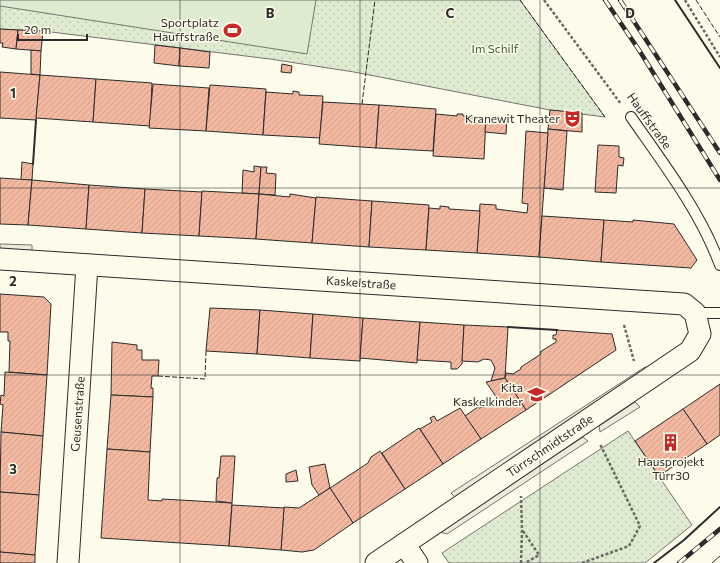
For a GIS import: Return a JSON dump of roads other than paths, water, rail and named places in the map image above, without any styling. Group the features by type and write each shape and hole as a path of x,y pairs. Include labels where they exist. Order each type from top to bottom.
{"street":[{"name":"Kaskelstraße","path":"0,259 684,304 695,313"},
{"name":"Geusenstraße","path":"68,563 87,265"},
{"name":"Türrschmidtstraße","path":"376,563 690,351 700,334 695,313"},
{"path":"404,544 417,563"}],"lane":[{"name":"Hauffstraße","path":"631,117 661,160 696,215 712,243 720,265"},
{"name":"Kaskelstraße","path":"695,313 720,310"}],"tram line":[{"path":"712,563 720,556"}],"railway":[{"path":"605,0 639,50 720,180"},
{"path":"620,0 720,153"},
{"path":"679,563 720,529"}],"place":[{"name":"Sportplatz Hauffstraße","path":"232,30"},
{"name":"Kranewit Theater","path":"573,119"},
{"name":"Kita Kaskelkinder","path":"536,395"},
{"name":"Hausprojekt Türr30","path":"671,443"}],"park label":[{"name":"Im Schilf","path":"495,49"}]}
